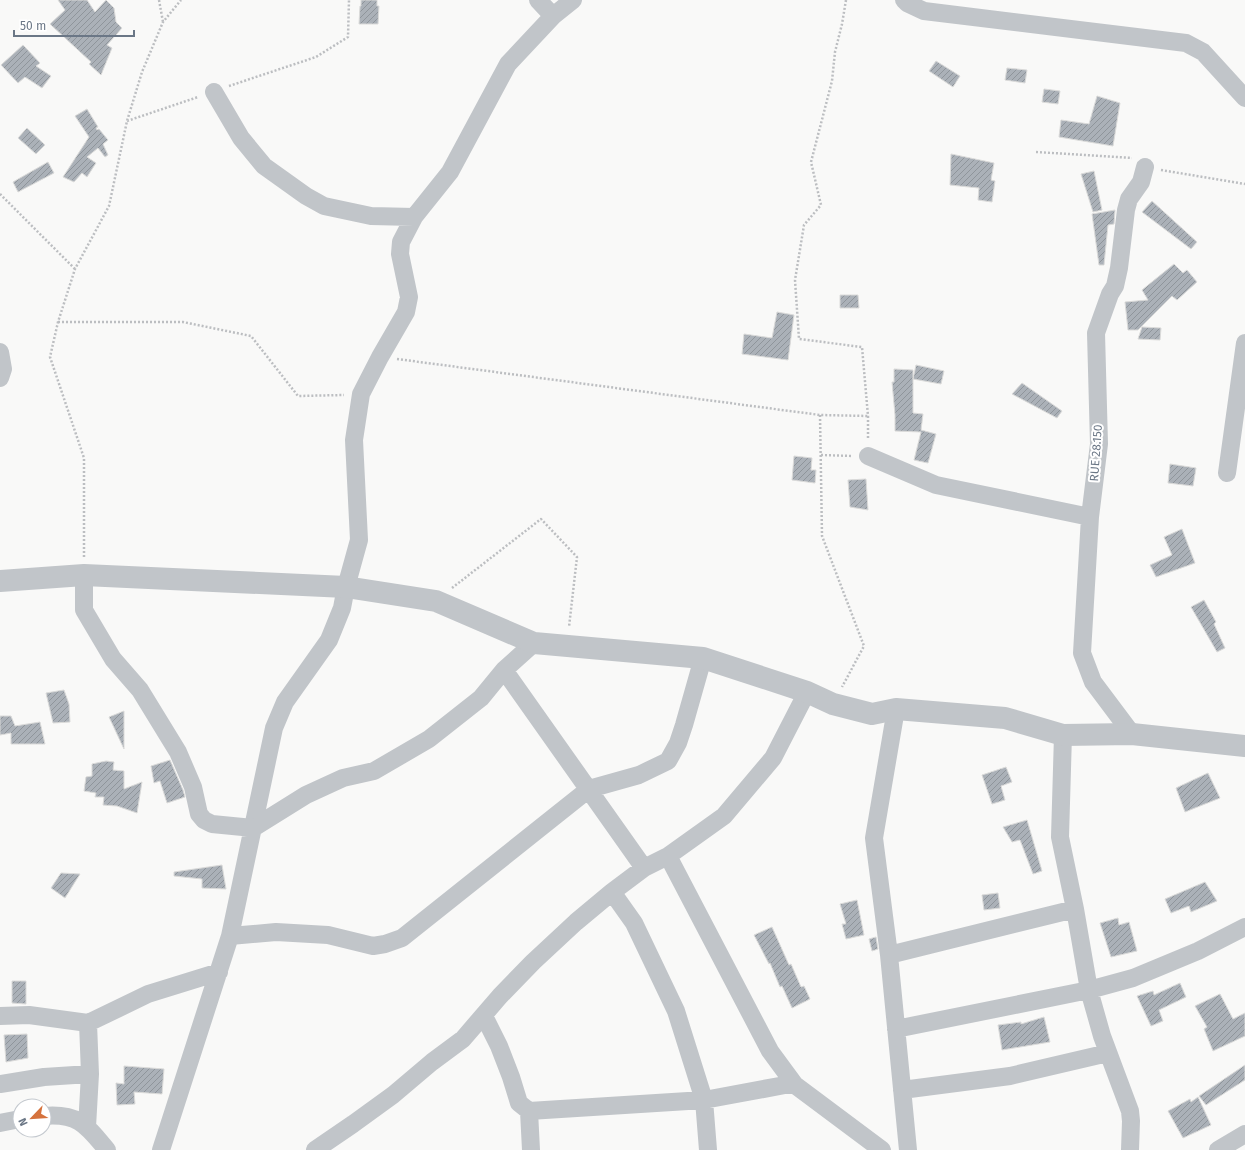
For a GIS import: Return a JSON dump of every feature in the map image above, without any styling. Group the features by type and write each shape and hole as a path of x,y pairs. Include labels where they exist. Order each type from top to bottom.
{"street":[{"path":"538,0 553,16"},
{"path":"161,1150 230,936 274,728 285,702 329,640 342,608 346,587 359,540 354,440 361,394 406,312 409,297 400,254 400,242 414,217 450,172 508,64 553,16 573,0"},
{"path":"904,0 924,11 1186,43 1203,52 1245,98"},
{"path":"214,92 241,138 264,166 306,196 324,206 370,216 414,217"},
{"name":"RUE 28.150","path":"1132,734 1093,682 1082,653 1090,517 1099,444 1096,333 1110,294 1115,286 1120,268 1126,210 1129,199 1141,182 1144,167"},
{"path":"1227,473 1245,343"},
{"path":"0,352 3,369 0,378"},
{"path":"868,456 936,485 1090,517"},
{"path":"0,581 84,575 346,587 436,601 534,643 703,658 807,692 832,704 872,714 896,710 1005,718 1063,735 1132,734 1245,746"},
{"path":"84,575 84,610 113,659 140,690 178,752 193,787 199,814 204,820 212,824 253,828 306,795 343,778 374,771 429,739 481,698 504,670 534,643"},
{"path":"230,936 276,932 328,935 373,946 385,944 402,938 589,789 639,776 668,761 678,743 703,658"},
{"path":"504,670 644,868"},
{"path":"315,1150 393,1095 432,1062 463,1040 500,996 533,962 576,922 612,892 644,868 668,856 724,816 773,758 807,692"},
{"path":"896,710 874,838 889,955 908,1150"},
{"path":"1063,735 1060,837 1075,908 1089,990 1102,1036 1130,1111 1130,1150"},
{"path":"668,856 770,1051 795,1085 882,1150"},
{"path":"612,892 634,923 676,1011 704,1100 708,1150"},
{"path":"889,955 1075,908"},
{"path":"896,1029 1089,990 1133,978 1198,951 1245,927"},
{"path":"0,1016 29,1015 88,1023 148,994 218,972"},
{"path":"484,1016 499,1046 519,1103 529,1111 704,1100 785,1084 795,1085"},
{"path":"87,1127 90,1074 88,1023"},
{"path":"902,1090 1010,1076 1108,1053"},
{"path":"0,1084 44,1077 90,1074"},
{"path":"529,1111 531,1150"},
{"path":"52,1115 70,1117 81,1122 107,1150"},
{"path":"0,1123 12,1121"},
{"path":"1218,1150 1245,1134"}],"path":[{"path":"159,0 163,22"},
{"path":"84,575 84,458 50,357 58,322 76,269 109,206 127,121 142,72 163,22 181,0"},
{"path":"127,121 316,57 348,37 350,0"},
{"path":"821,456 868,456 868,416 862,347 799,339 795,280 804,225 821,205 811,162 832,81 835,52 846,0"},
{"path":"0,194 76,269"},
{"path":"58,322 183,322 251,336 298,396 361,394"},
{"path":"380,357 820,416 868,416"},
{"path":"820,416 822,536 864,646 832,704"},
{"path":"436,601 541,519 577,557 567,646"}],"building":[{"path":"58,0 87,0 95,12 106,0 114,8 116,22 122,28 107,45 112,48 101,75 89,64 91,62 50,24 65,10"},
{"path":"361,0 377,0 377,6 379,6 378,24 359,24"},
{"path":"23,45 40,63 36,66 51,76 42,88 25,77 18,83 1,65"},
{"path":"936,61 960,76 953,87 929,71"},
{"path":"1007,68 1027,70 1025,83 1005,80"},
{"path":"1044,89 1060,91 1058,104 1042,102"},
{"path":"1097,96 1120,103 1113,146 1059,137 1061,120 1089,124"},
{"path":"87,109 98,127 96,128 97,130 99,129 108,140 103,144 108,155 105,157 98,148 87,157 96,163 87,177 82,173 74,182 63,177 89,137 75,116"},
{"path":"27,128 45,145 36,154 18,138"},
{"path":"951,154 994,163 991,180 995,181 992,202 978,200 979,188 950,185"},
{"path":"48,162 54,173 18,192 13,182"},
{"path":"1094,171 1102,210 1093,212 1081,174"},
{"path":"1152,201 1197,242 1191,249 1142,212"},
{"path":"1115,210 1114,224 1108,225 1104,265 1099,265 1092,214"},
{"path":"1174,264 1183,273 1187,270 1197,282 1177,300 1172,296 1138,330 1128,330 1125,302 1148,300 1142,290"},
{"path":"840,295 858,295 859,308 840,308"},
{"path":"777,312 794,315 788,360 742,354 744,334 772,338"},
{"path":"1142,327 1161,328 1160,340 1138,339"},
{"path":"916,365 944,371 941,384 913,379"},
{"path":"894,369 913,370 913,413 923,414 921,430 936,434 928,463 914,460 921,432 895,431 892,382 894,382"},
{"path":"1022,383 1062,411 1057,418 1012,394"},
{"path":"794,456 812,458 811,470 816,470 815,483 792,480"},
{"path":"1170,464 1196,468 1193,486 1168,483"},
{"path":"866,479 868,510 850,507 848,480"},
{"path":"1182,529 1195,563 1156,577 1150,565 1172,555 1164,537"},
{"path":"1204,600 1216,622 1214,624 1225,648 1217,652 1191,607"},
{"path":"64,690 69,704 70,722 53,723 46,693"},
{"path":"124,711 124,749 109,717"},
{"path":"0,716 11,716 15,726 40,722 45,744 11,744 11,733 0,735"},
{"path":"170,760 185,797 167,803 160,781 154,783 151,766"},
{"path":"106,761 114,762 113,770 124,771 124,789 142,782 137,813 117,806 103,805 104,797 95,797 96,793 84,791 86,777 92,776 92,764"},
{"path":"1006,767 1012,782 1001,786 1005,800 992,804 982,775"},
{"path":"1208,773 1220,798 1185,812 1176,788"},
{"path":"1027,820 1042,871 1033,874 1020,840 1012,842 1003,827"},
{"path":"222,865 226,889 202,888 202,879 174,876 174,872"},
{"path":"61,873 80,874 65,898 51,888"},
{"path":"1205,882 1217,901 1191,912 1189,906 1171,913 1165,899"},
{"path":"998,893 1000,908 984,910 982,895"},
{"path":"857,900 864,935 846,939 842,924 846,924 840,904"},
{"path":"1118,918 1119,925 1129,922 1137,951 1111,957 1100,923"},
{"path":"772,927 789,965 791,964 801,987 804,986 810,999 792,1008 782,986 780,987 770,963 769,964 754,935"},
{"path":"876,937 878,949 872,951 869,939"},
{"path":"12,981 26,981 26,1004 12,1003"},
{"path":"1180,983 1186,997 1159,1010 1163,1021 1151,1026 1137,996 1153,991 1154,995"},
{"path":"1220,994 1233,1019 1245,1013 1245,1036 1213,1051 1204,1029 1207,1027 1195,1006"},
{"path":"1044,1017 1050,1042 1002,1050 998,1025 1021,1022 1021,1024"},
{"path":"27,1034 28,1058 6,1062 4,1035"},
{"path":"1245,1065 1245,1080 1206,1105 1199,1096"},
{"path":"124,1066 164,1069 162,1094 134,1092 135,1104 117,1105 116,1083 124,1084"},
{"path":"1198,1097 1211,1125 1183,1138 1168,1111 1190,1099 1191,1102"}]}
